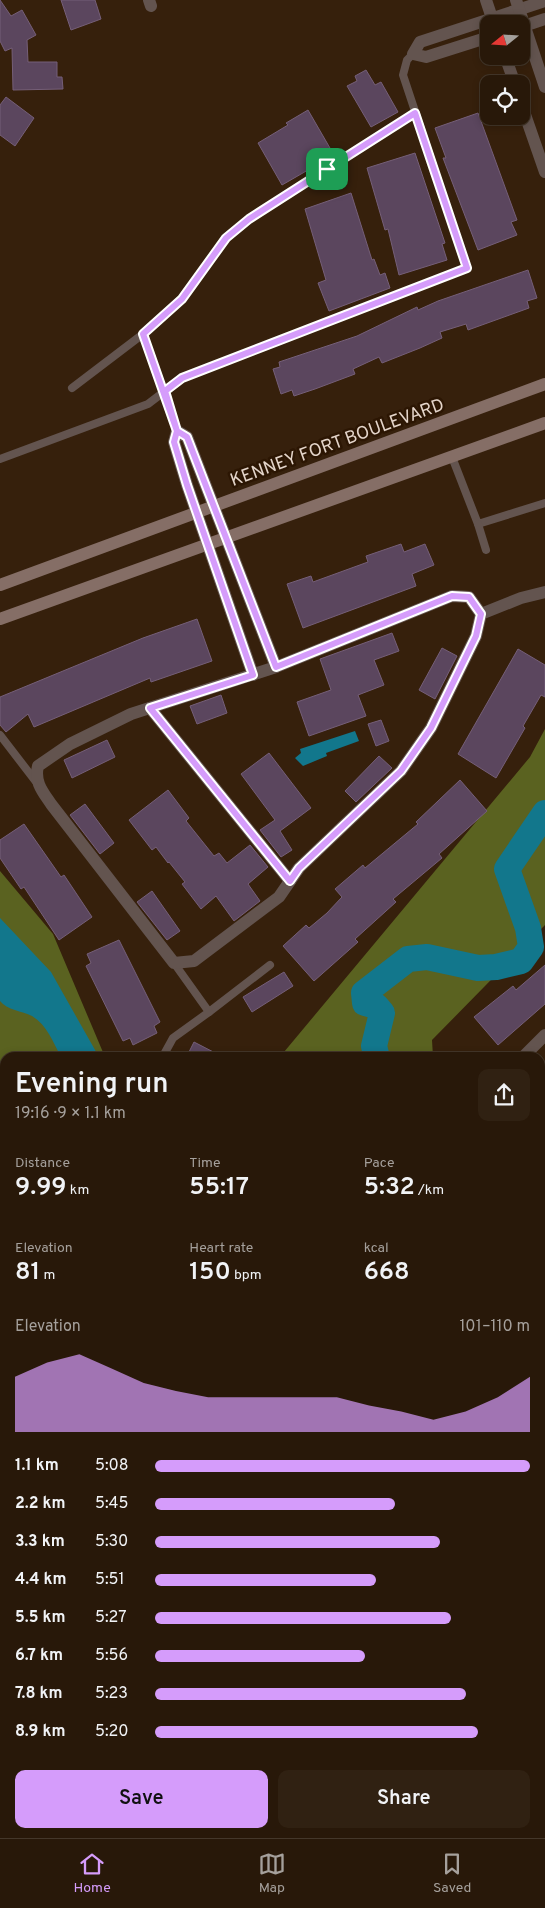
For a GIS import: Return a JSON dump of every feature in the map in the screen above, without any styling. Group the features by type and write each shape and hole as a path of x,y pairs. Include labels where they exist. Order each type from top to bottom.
{"main road":[{"name":"KENNEY FORT BOULEVARD","path":"0,585 215,504 545,384"},
{"path":"0,619 545,423"}],"street":[{"path":"486,0 491,15"},
{"path":"502,15 517,5 545,1"},
{"path":"530,24 545,19"},
{"path":"480,25 420,42 414,54 426,57 480,40"},
{"path":"530,46 545,87"},
{"path":"529,125 545,172"},
{"path":"253,675 195,512 174,442 177,431 187,437 215,504 276,667"},
{"path":"481,614 521,598 545,592"},
{"path":"452,596 469,597 481,614 476,636 431,728 401,771 299,868 280,897 194,961 174,963 38,784 36,774 38,766 70,744 131,714 276,667 452,596"},
{"path":"150,708 290,881"},
{"path":"528,1052 545,1035"}],"lane":[{"path":"0,459 148,404 182,378 467,268 403,75 407,60 414,54"},
{"path":"72,388 143,334 182,299 226,238 249,219 415,113"},
{"path":"143,334 165,391 177,431"},
{"path":"452,457 486,550"},
{"path":"478,524 545,503"},
{"path":"0,735 38,784"},
{"path":"174,963 209,1012"},
{"path":"165,1052 173,1038 270,965"}],"green space":[{"path":"545,729 545,925 432,1040 433,1052 284,1052 530,757"},
{"path":"0,871 53,934 103,1052 0,1052"}],"water":[{"path":"355,731 359,741 326,753 327,756 303,766 295,758 301,753 300,749"},
{"path":"0,918 51,972 96,1052 58,1052 42,1024 32,1016 11,1008 0,1001"}],"building":[{"path":"0,0 11,16 22,10 36,35 27,40 28,62 57,62 57,77 62,77 63,89 13,90 12,48 5,51 0,41"},
{"path":"61,0 95,0 101,19 71,30"},
{"path":"366,70 375,85 381,82 398,112 371,127 347,86 357,81 355,76"},
{"path":"6,97 34,118 15,146 0,135 0,105"},
{"path":"308,110 334,155 282,185 258,143 288,125 286,123"},
{"path":"478,113 480,125 482,125 517,220 511,222 517,235 478,250 443,158 446,158 435,128"},
{"path":"415,153 445,243 442,244 447,260 399,275 388,229 385,230 367,168"},
{"path":"351,193 372,260 374,259 380,275 385,273 390,288 329,311 318,283 326,280 305,209"},
{"path":"528,270 537,298 527,301 529,308 468,330 466,324 440,332 442,338 382,363 379,357 353,369 355,374 294,396 292,390 281,394 273,369 280,367 279,362 357,336 417,307 418,310 438,301"},
{"path":"401,544 404,552 425,544 434,565 412,574 416,586 303,628 287,584 311,576 313,582 368,562 366,556"},
{"path":"197,619 212,661 151,682 150,678 34,727 28,714 6,732 0,725 0,697 143,638"},
{"path":"392,633 399,651 374,660 384,685 358,695 366,716 309,736 297,702 331,690 320,659"},
{"path":"442,648 457,656 435,699 419,690"},
{"path":"518,649 545,665 545,697 541,695 523,726 525,728 496,778 458,754"},
{"path":"221,695 227,713 197,724 190,706"},
{"path":"381,720 389,741 376,746 368,724"},
{"path":"107,740 115,757 72,778 64,760"},
{"path":"269,753 311,808 280,831 292,850 281,857 260,830 275,820 241,774"},
{"path":"379,756 392,768 356,802 345,791"},
{"path":"460,780 487,811 439,854 442,858 393,899 396,902 355,939 358,942 314,981 283,946 306,925 309,928 327,913 342,897 335,889 363,865 365,868 418,824 416,822"},
{"path":"168,790 189,818 186,821 214,856 219,853 227,863 250,845 268,867 248,884 260,901 234,921 216,896 201,909 182,884 185,882 169,862 156,847 152,850 129,820"},
{"path":"85,804 114,843 100,854 70,815"},
{"path":"24,824 61,877 64,875 92,917 59,940 24,887 21,889 0,858 0,840"},
{"path":"152,891 180,931 167,940 137,902"},
{"path":"119,940 160,1022 154,1026 157,1033 133,1045 130,1038 123,1041 86,966 91,963 87,954"},
{"path":"545,965 545,1004 498,1045 474,1017 513,986 516,990"},
{"path":"284,972 293,986 252,1012 243,997"},
{"path":"194,1042 213,1052 189,1052"}],"waterway":[{"path":"376,1052 374,1046 382,1013 376,1006 365,1003 364,993 408,959 427,957 478,968 496,967 521,961 531,947 528,928 507,869 545,813"}],"route":[{"path":"327,169 249,219 226,238 182,299 143,334 165,391 177,431 187,437 215,504 272,652 276,667 452,596 469,597 481,614 476,636 431,728 401,771 299,868 290,881 150,708 253,675 187,485 174,442 177,431 165,391 182,378 467,268 415,113 327,169"}]}
